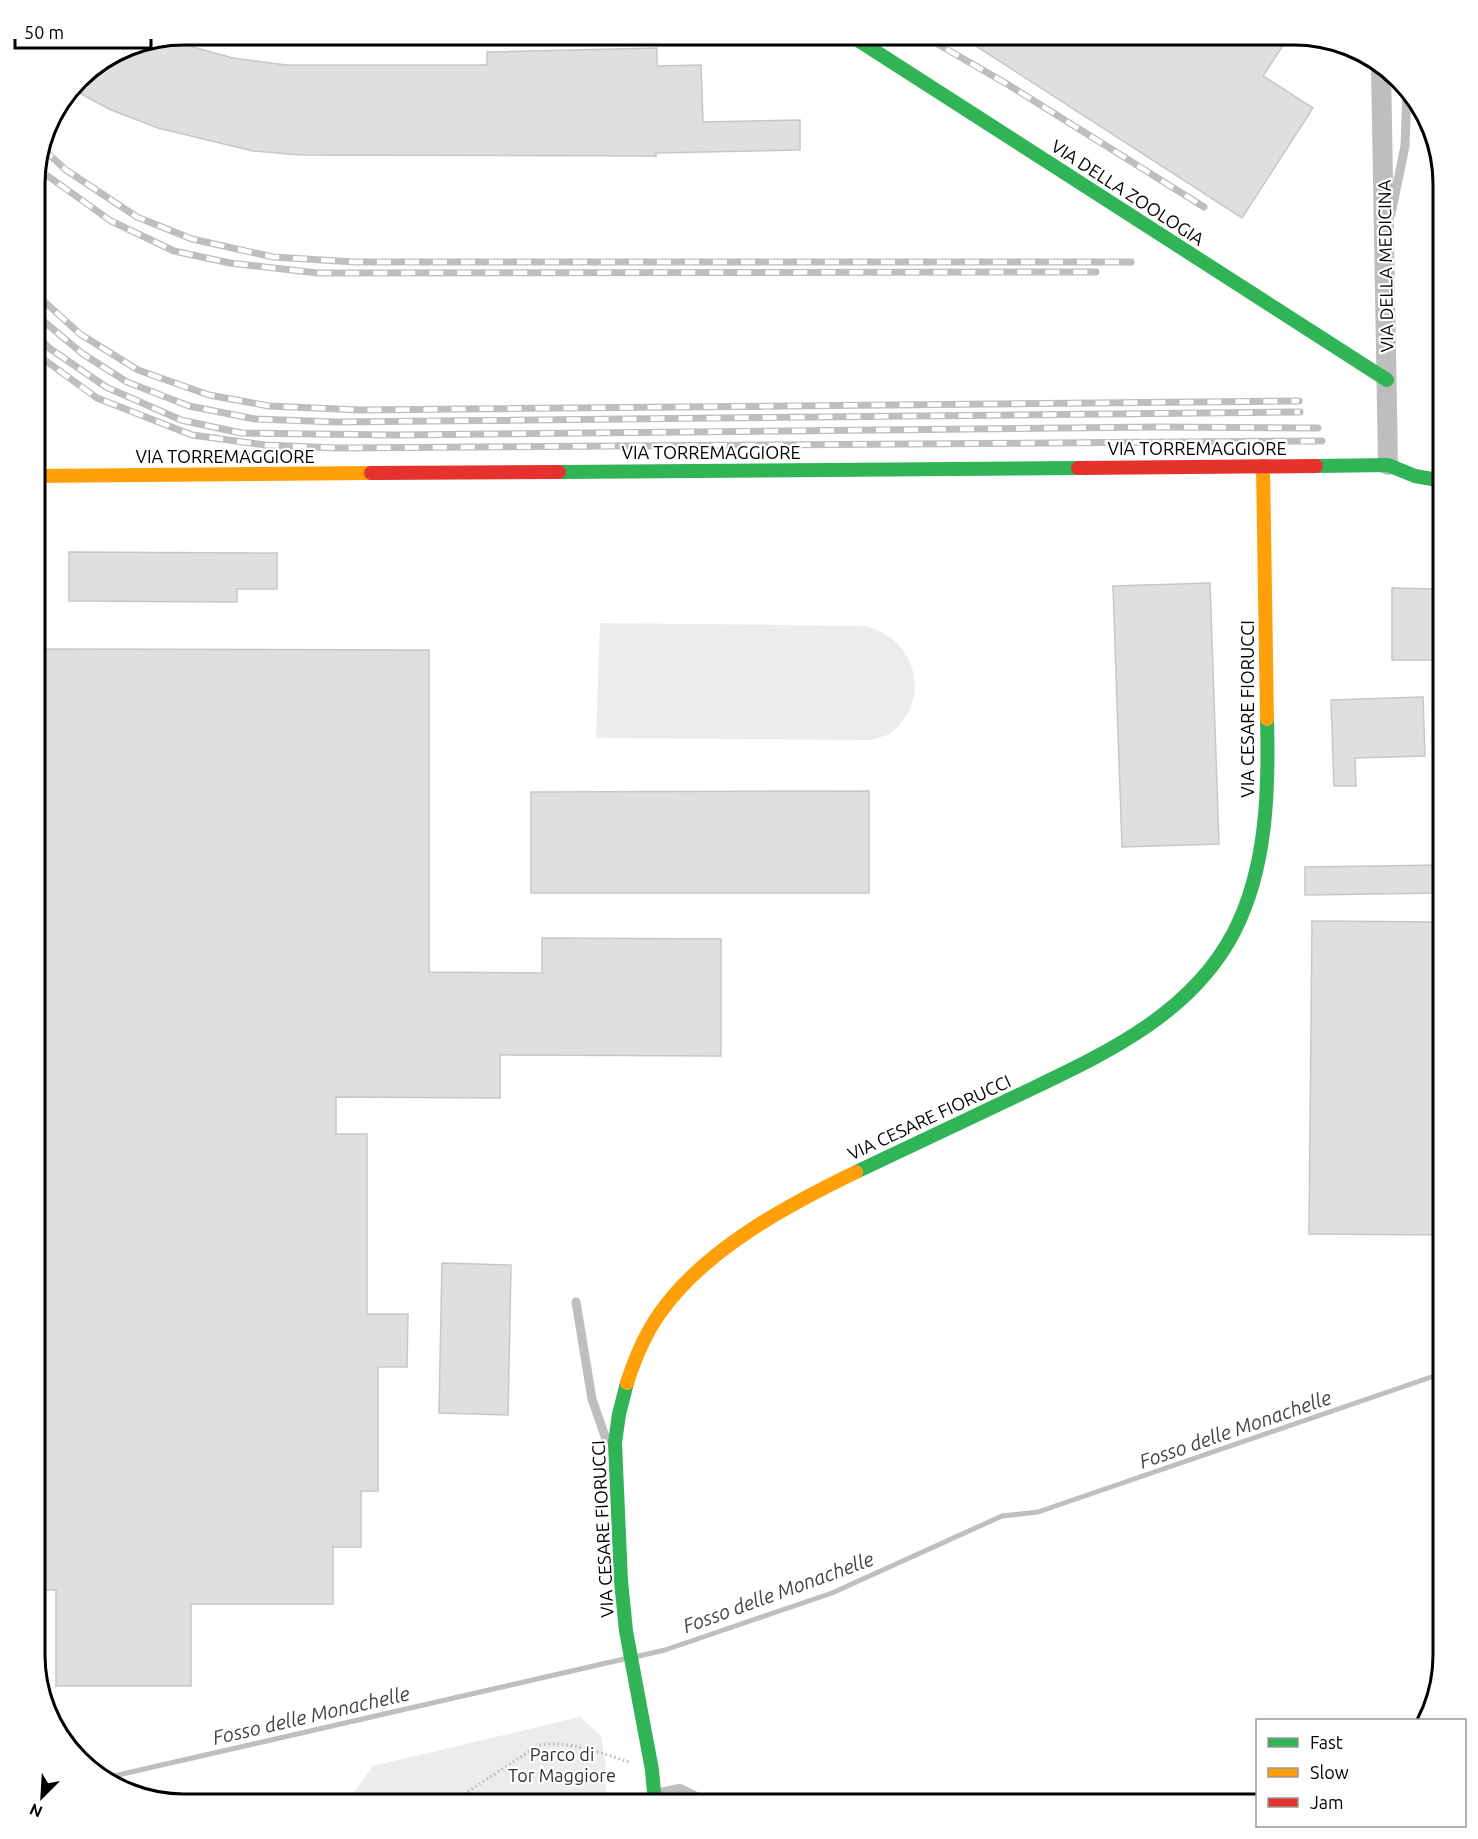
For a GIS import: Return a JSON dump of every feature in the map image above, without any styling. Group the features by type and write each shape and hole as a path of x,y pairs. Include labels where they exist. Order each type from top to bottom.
{"street":[{"name":"VIA DELLA ZOOLOGIA","path":"866,45 1387,380"},
{"name":"VIA DELLA MEDICINA","path":"1381,75 1388,465"},
{"name":"VIA CESARE FIORUCCI","path":"652,1794 651,1769 625,1625 614,1461 616,1425 622,1398 641,1348 667,1303 701,1270 745,1235 785,1208 851,1173 1087,1062 1145,1029 1191,991 1223,951 1244,906 1255,872 1267,799 1263,465"},
{"name":"VIA TORREMAGGIORE","path":"45,476 1388,465"},
{"path":"1388,465 1415,476 1433,479"}],"lane":[{"path":"1384,246 1405,147 1407,102"},
{"path":"576,1302 592,1399 614,1461"}],"path":[{"path":"464,1794 539,1745 552,1743 566,1744 651,1769"}],"green space":[{"path":"600,623 866,626 891,638 909,659 915,685 913,698 902,722 892,732 870,740 596,738"},
{"name":"Parco di Tor Maggiore","path":"580,1717 601,1736 606,1766 606,1794 353,1794 373,1766"}],"building":[{"path":"175,45 187,45 233,58 286,65 487,65 487,52 657,48 657,66 701,65 703,122 800,120 800,150 656,153 656,156 300,155 253,151 158,128 109,109 79,93 92,79 114,64 139,52"},
{"path":"974,45 1283,45 1263,76 1313,108 1242,218"},
{"path":"69,552 277,553 277,589 237,589 237,602 69,601"},
{"path":"1210,583 1219,844 1122,847 1113,586"},
{"path":"1392,588 1433,589 1433,660 1392,660"},
{"path":"45,649 429,650 429,972 542,973 542,938 721,939 721,1056 500,1055 500,1098 336,1097 336,1134 367,1134 367,1314 408,1314 407,1367 378,1367 378,1491 361,1491 361,1547 333,1547 333,1604 191,1604 191,1686 56,1686 56,1590 45,1590"},
{"path":"1423,697 1425,756 1355,758 1356,786 1334,786 1331,700"},
{"path":"869,791 869,893 531,893 531,792"},
{"path":"1433,865 1433,893 1305,895 1305,867"},
{"path":"1312,921 1433,922 1433,1235 1309,1234"},
{"path":"442,1263 511,1265 508,1415 439,1413"}],"waterway":[{"name":"Fosso delle Monachelle","path":"639,1656 665,1650 832,1593 1002,1516 1038,1512 1433,1376"},
{"name":"Fosso delle Monachelle","path":"115,1776 624,1659"}],"railway":[{"path":"939,45 1007,84 1204,207"},
{"path":"49,154 66,170 137,217 192,239 273,257 355,262 1131,262"},
{"path":"45,174 111,221 174,251 230,263 318,273 1096,272"},
{"path":"45,302 80,334 138,370 209,395 269,406 360,410 1299,401"},
{"path":"45,322 83,354 127,382 189,406 255,419 337,422 1300,412"},
{"path":"45,344 106,387 181,420 241,433 395,435 1157,427 1318,428"},
{"path":"45,360 97,398 192,435 265,445 338,448 1322,441"}],"traffic: fast":[{"path":"866,45 1387,380"},
{"path":"1316,466 1388,465 1415,476 1433,479"},
{"path":"559,472 1078,468"},
{"path":"856,1172 1055,1078 1115,1047 1170,1009 1194,987 1216,961 1234,932 1253,882 1264,828 1267,719"},
{"path":"627,1383 615,1443 621,1581 626,1631 652,1770 654,1794"}],"traffic: slow":[{"path":"1263,466 1267,719"},
{"path":"45,476 371,473"},
{"path":"627,1383 641,1346 660,1313 700,1269 724,1249 776,1214 856,1172"}],"traffic: jam":[{"path":"1078,468 1316,466"},
{"path":"371,473 559,472"}]}
